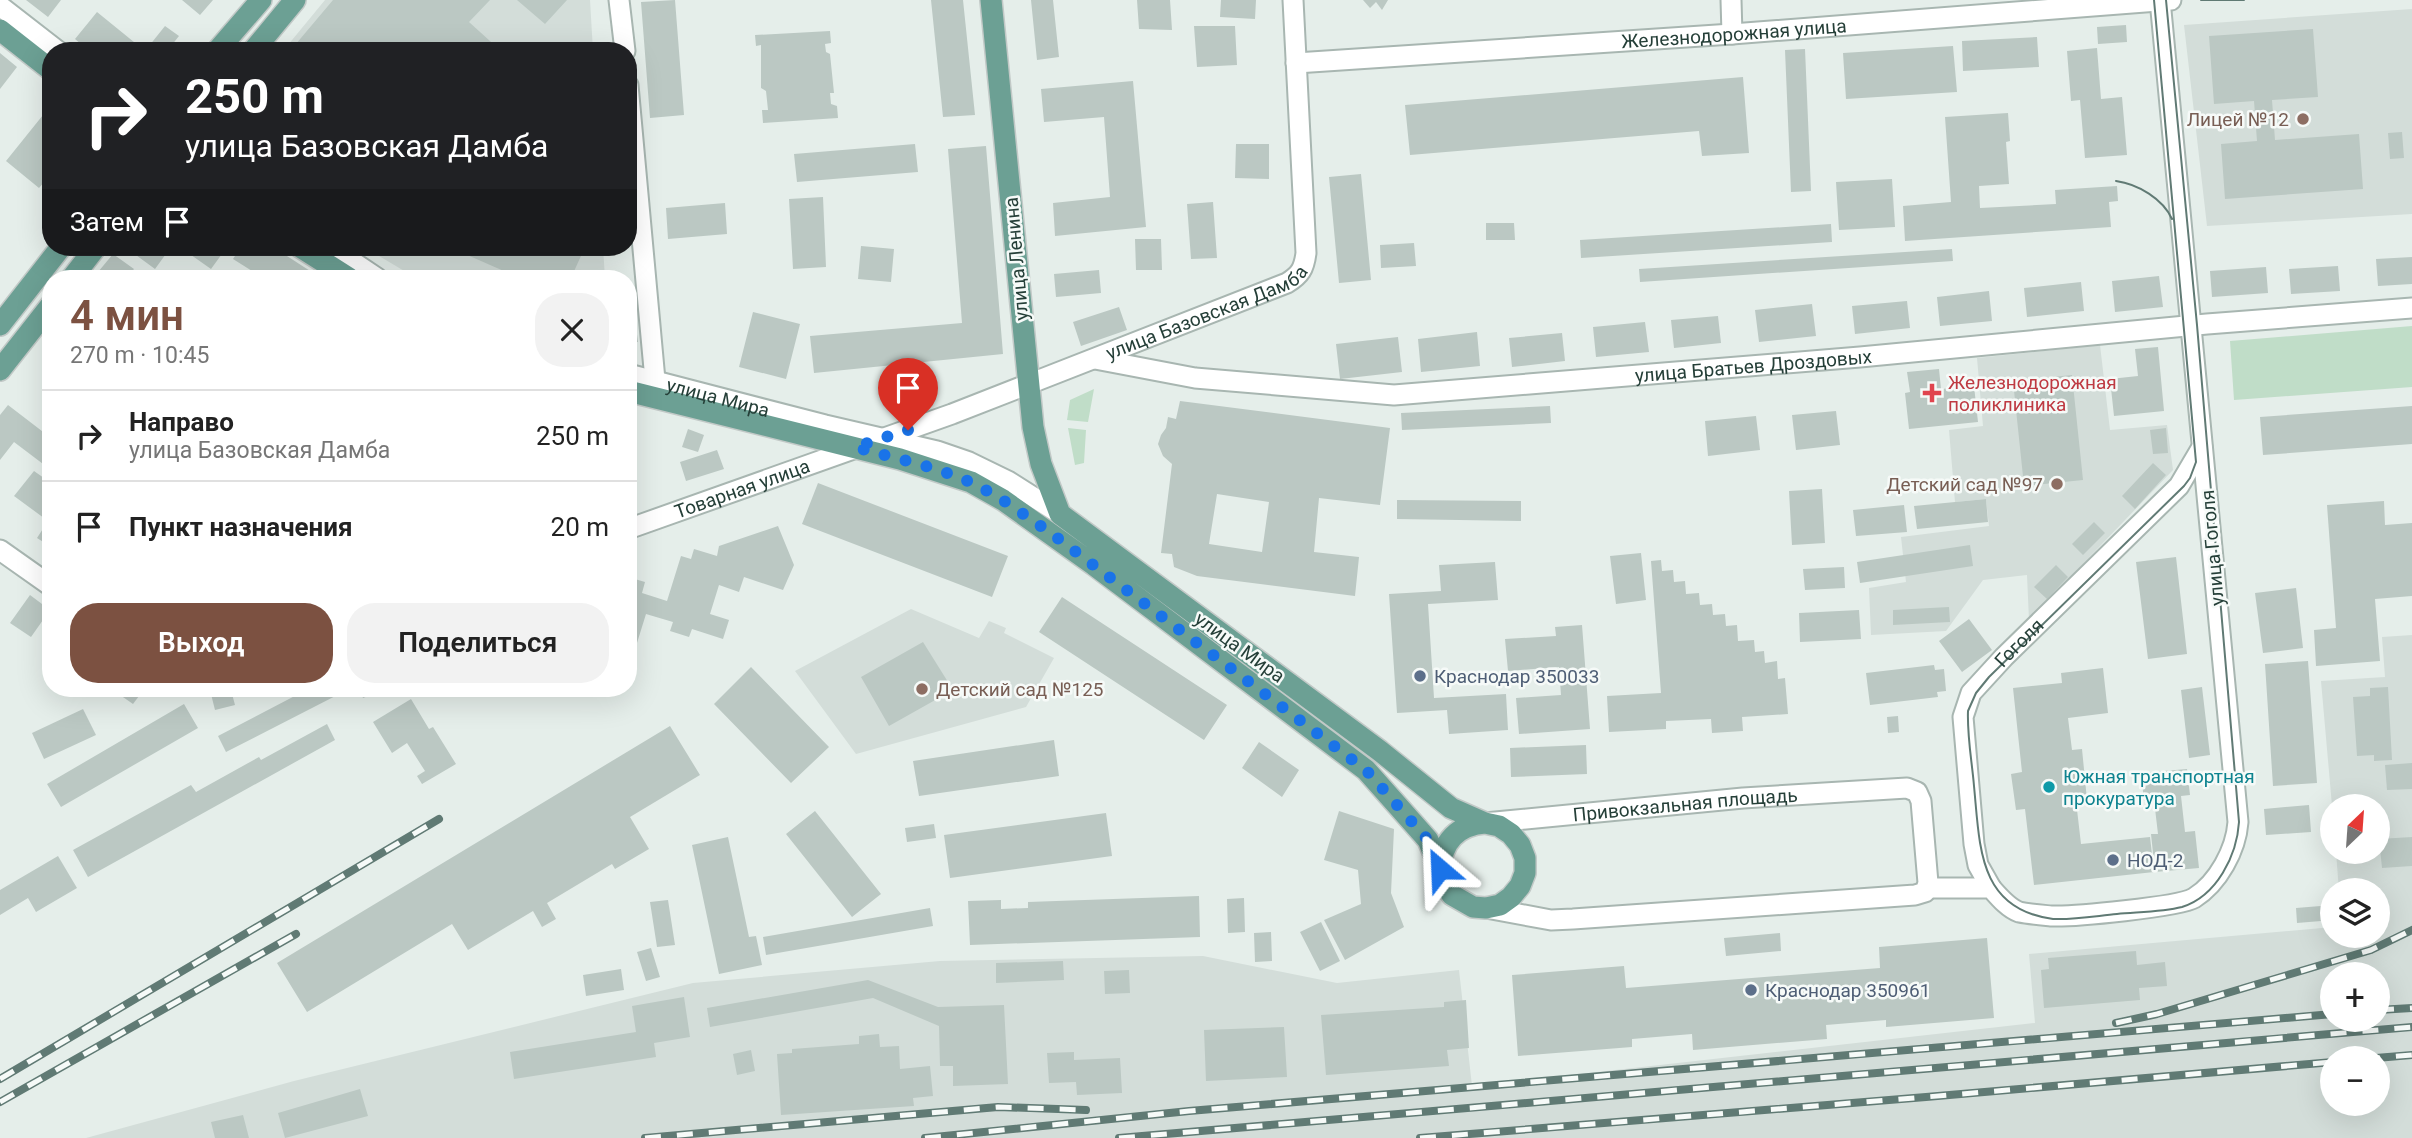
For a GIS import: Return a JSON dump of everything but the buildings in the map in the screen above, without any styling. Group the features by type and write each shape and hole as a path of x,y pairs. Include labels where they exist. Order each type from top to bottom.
{"main road":[{"path":"225,42 261,0"},
{"path":"260,42 295,0"},
{"name":"улица Ленина","path":"991,0 1028,384 1041,464 1060,514"},
{"path":"0,30 42,63"},
{"path":"43,270 54,256"},
{"path":"78,270 89,256"},
{"path":"314,256 336,270"},
{"path":"0,325 42,271"},
{"path":"0,370 42,316"},
{"name":"улица Мира","path":"637,391 656,390 912,463 971,482 1003,500 1076,551 1366,770 1428,840 1440,869"},
{"name":"улица Мира","path":"1060,514 1380,751 1451,807 1485,823"},
{"path":"1485,823 1499,826 1511,834 1520,845 1525,866 1520,886 1511,897 1500,905 1486,908 1473,907 1452,895 1444,883 1440,869 1441,857 1452,836 1462,828 1485,823"}],"street":[{"path":"620,0 624,42"},
{"name":"улица Базовская Дамба","path":"855,447 886,438 1096,359 1287,284 1304,268 1306,253 1293,0"},
{"path":"1731,0 1732,34"},
{"name":"улица Гоголя","path":"1991,888 2018,911 2053,916 2173,905 2199,894 2220,871 2233,848 2238,822 2160,0"},
{"name":"Железнодорожная улица","path":"1296,63 1732,34 2173,0"},
{"path":"0,6 46,42"},
{"path":"637,183 656,390"},
{"path":"344,256 365,270"},
{"name":"улица Братьев Дроздовых","path":"1096,359 1195,379 1394,395 2412,308"},
{"name":"улица Мира","path":"637,379 656,390 937,451 969,462 1008,481 1060,514"},
{"name":"Товарная улица","path":"637,527 744,490 855,447"},
{"name":"Гоголя","path":"1991,888 1978,865 1974,844 1963,717 1971,693 2004,656 2179,486 2202,447"},
{"path":"0,550 42,580"},
{"name":"Привокзальная площадь","path":"1485,823 1715,801 1907,788 1917,792 1920,802 1927,888"},
{"path":"1486,908 1551,920 1915,895 1921,894 1927,888 1991,888"}],"shaded area":[{"path":"325,0 590,0 592,42 290,42"},
{"name":"Лицей №12","path":"2412,9 2412,214 2207,226 2184,25"},
{"path":"379,256 604,256 604,270 403,270"},
{"name":"Детский сад №97","path":"2100,345 2110,430 2167,425 2173,470 2029,620 2027,575 1983,580 1946,631 1871,635 1869,588 1906,582 1901,537 1989,526 1986,499 1955,502 1949,430 1983,426 1977,358"},
{"name":"Детский сад №125","path":"911,609 979,638 989,621 1006,628 1004,633 1054,658 1026,707 856,754 795,671"},
{"path":"2412,635 2412,1138 86,1138 294,1081 693,983 940,961 1203,956 1337,983 1459,970 1472,1086 2035,1023 2029,954 2320,928 2320,948 2390,948 2390,878 2338,878 2337,864 2390,864 2390,794 2331,794 2321,681 2385,677 2382,637"}],"green space":[{"path":"2412,326 2412,387 2234,400 2230,341"},
{"path":"1094,389 1088,422 1067,420 1070,400"},
{"path":"1068,428 1086,430 1084,463 1075,465"}],"tram line":[{"path":"2154,0 2196,462 2184,486 1989,677 1976,693 1968,711 1978,831 1988,872 1997,889 2010,903 2028,913 2053,919 2166,910 2194,902 2205,894 2223,873 2234,848 2239,822 2197,325 2166,0"},
{"path":"2201,0 2244,0"},
{"path":"2116,181 2133,185 2149,194 2163,205 2172,219"}],"railway":[{"path":"0,1079 439,819"},
{"path":"2116,1023 2157,1014 2371,950 2412,930"},
{"path":"0,1102 296,934"},
{"path":"2390,1009 2412,1008"},
{"path":"925,1138 1189,1111 2320,1015"},
{"path":"1119,1138 2412,1027"},
{"path":"2390,1057 2412,1055"},
{"path":"1420,1138 2320,1063"},
{"path":"645,1138 998,1107 1086,1110"}],"place":[{"name":"Лицей №12","path":"2303,119"},
{"name":"Железнодорожная поликлиника","path":"1932,393"},
{"name":"Детский сад №97","path":"2057,484"},
{"name":"Краснодар 350033","path":"1420,676"},
{"name":"Детский сад №125","path":"922,689"},
{"name":"Южная транспортная прокуратура","path":"2049,787"},
{"name":"НОД-2","path":"2113,860"},
{"name":"Краснодар 350961","path":"1751,990"}],"route":[{"path":"908,430 855,447 971,482 1048,531 1366,770 1428,840 1440,869"}]}
